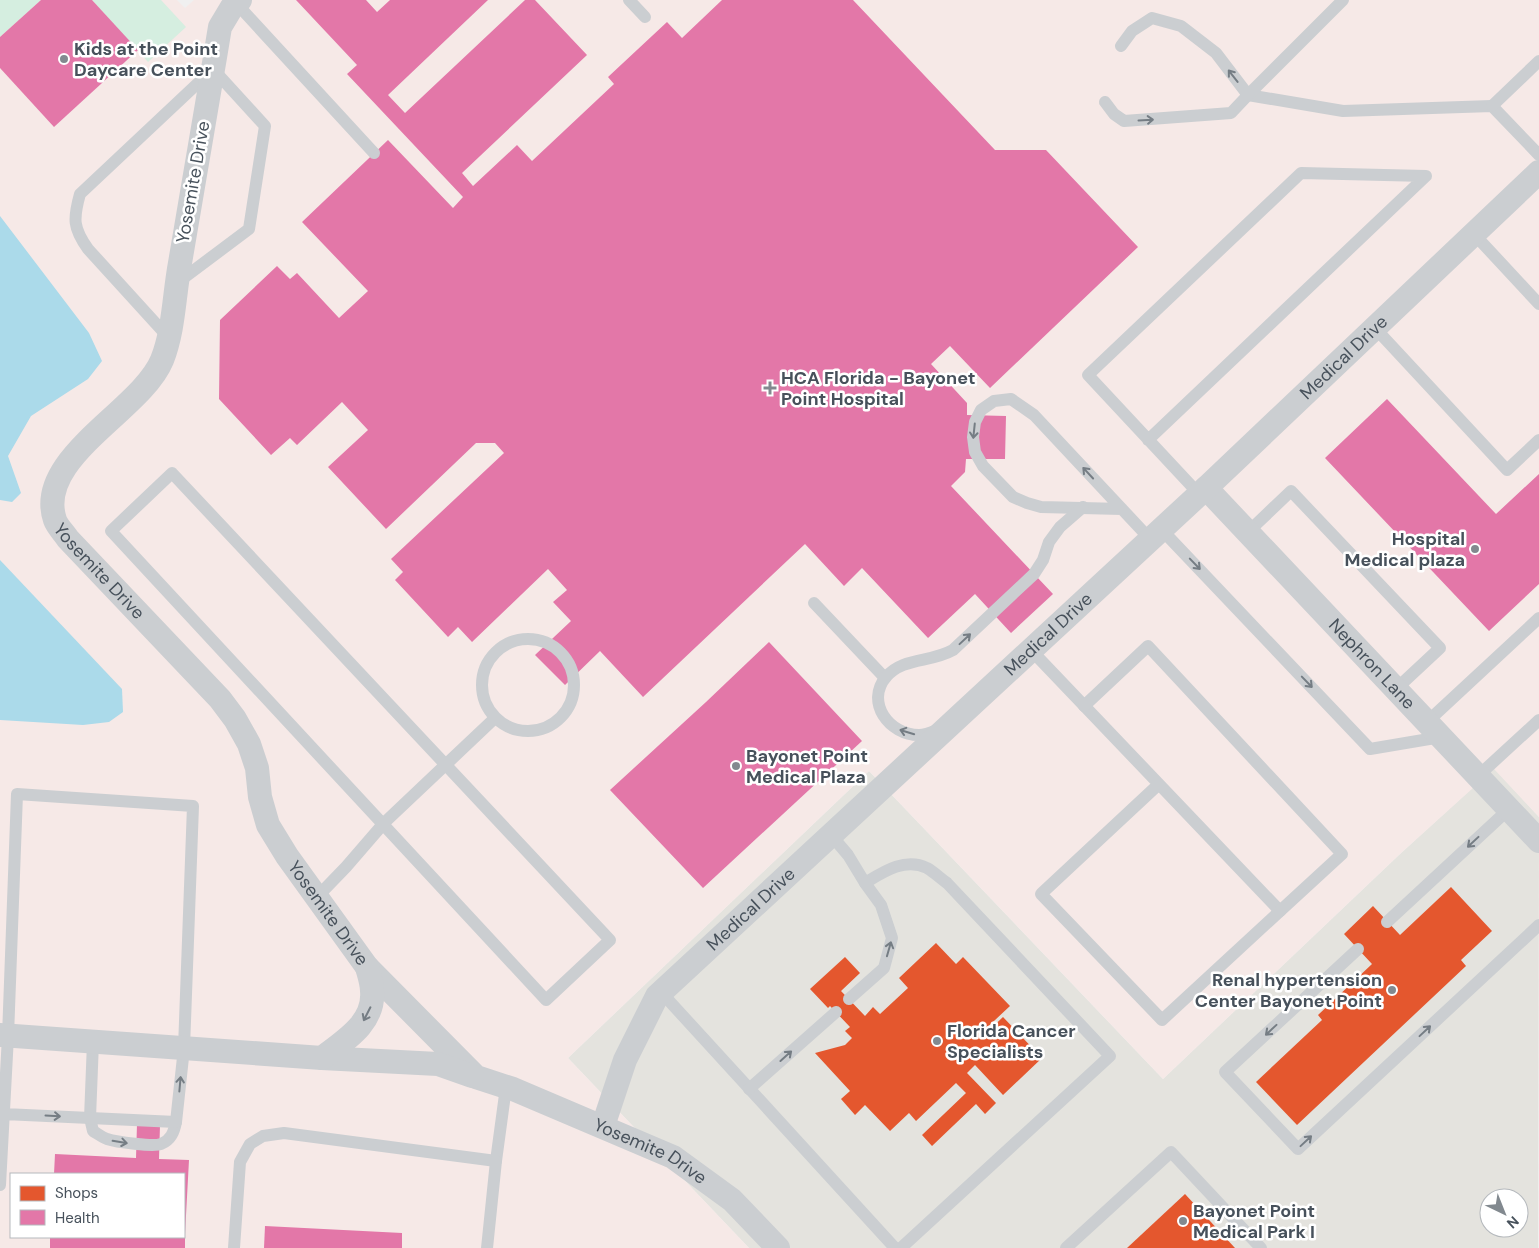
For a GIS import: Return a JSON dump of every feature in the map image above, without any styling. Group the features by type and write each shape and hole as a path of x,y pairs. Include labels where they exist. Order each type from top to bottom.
{"street":[{"name":"Yosemite Drive","path":"238,2 220,27 176,284 169,338 162,361 149,383 72,458 59,476 52,500 55,521 68,539 220,699 235,719 249,744 257,768 260,797 268,825 287,856 367,968 476,1077"},
{"name":"Medical Drive","path":"603,1126 625,1060 657,996 1203,491 1539,172"},
{"name":"Nephron Lane","path":"1203,491 1248,532 1539,841"},
{"path":"322,1058 356,1032 366,1018 372,1005 372,991 367,968"},
{"name":"Yosemite Drive","path":"4,1036 438,1064 506,1087 603,1126 673,1157 732,1200 778,1248"}],"lane":[{"path":"629,0 645,17"},
{"path":"1105,102 1114,114 1124,121 1231,113 1343,0"},
{"path":"238,2 374,153"},
{"path":"1121,46 1132,31 1152,18 1181,26 1216,54 1248,95 1343,111 1492,106 1539,61"},
{"path":"169,338 88,249 77,233 75,212 80,194 213,69 265,126 249,228 176,284"},
{"path":"1492,106 1539,155"},
{"path":"1148,440 1426,176 1301,173 1088,376 1148,440 1203,491"},
{"path":"1474,234 1539,304"},
{"path":"1374,328 1508,470 1539,440"},
{"path":"1122,509 1041,507 1013,497 984,466 975,452 973,438 975,422 981,410 994,401 1011,399 1034,415 1122,509 1156,534 1370,749 1434,729 1539,618"},
{"path":"172,473 446,765 610,940 546,1000 384,823 111,531 172,473"},
{"path":"1248,532 1291,491 1440,648 1396,689"},
{"path":"952,722 920,736 904,733 891,726 882,716 877,702 879,689 885,678 896,668 910,662 942,656 952,650 1034,574 1043,560 1049,542 1060,528 1083,507"},
{"path":"814,603 885,678"},
{"path":"525,639 541,641 554,647 566,658 572,673 574,688 570,703 562,717 550,726 536,731 521,731 507,726 495,718 486,706 482,692 482,677 487,663 497,652 510,643 525,639"},
{"path":"1084,706 1148,646 1342,854 1162,1020 1041,894 1159,784"},
{"path":"1030,650 1280,911"},
{"path":"316,896 346,867 384,823 495,718"},
{"path":"1478,776 1539,720"},
{"path":"0,1185 4,1114 4,1036 17,794 193,806 184,1048 176,1122 174,1132 169,1139 160,1145 118,1142 105,1138 93,1131 90,1118 93,1042"},
{"path":"1387,922 1509,809"},
{"path":"831,835 848,855 881,905 892,938 884,968 849,999"},
{"path":"865,883 887,869 908,864 926,868 947,882 1110,1056 900,1248"},
{"path":"1358,949 1225,1072 1298,1149 1539,925"},
{"path":"661,992 895,1248"},
{"path":"749,1089 836,1012"},
{"path":"487,1248 506,1087"},
{"path":"4,1114 176,1122"},
{"path":"234,1248 240,1162 250,1144 262,1136 284,1133 496,1161"},
{"path":"1066,1248 1171,1152 1261,1248"}],"shaded area":[{"name":"HCA Florida - Bayonet Point Hospital","path":"0,0 177,0 185,8 194,0 1539,0 1539,817 1494,769 1400,854 1163,1079 869,771 568,1058 749,1248 0,1248"},
{"path":"1494,768 1539,817 1538,1248 749,1248 568,1058 869,771 1163,1079 1400,854"}],"green space":[{"path":"0,0 41,0 0,37"},
{"path":"92,0 161,0 186,27 148,62"}],"water":[{"path":"0,216 89,333 102,361 88,379 31,416 8,456 21,493 12,502 0,500"},
{"path":"0,560 122,689 123,712 109,722 83,725 0,720"}],"building: Shops":[{"name":"Renal hypertension Center Bayonet Point","path":"1451,887 1492,931 1461,960 1466,966 1297,1125 1256,1082 1322,1020 1318,1015 1372,964 1344,934 1373,906 1400,935"},
{"name":"Florida Cancer Specialists","path":"936,943 956,964 963,957 1010,1006 979,1035 981,1038 1003,1017 1042,1058 1003,1095 975,1065 967,1073 996,1103 985,1114 976,1104 932,1146 922,1135 966,1093 956,1083 916,1121 909,1113 890,1131 865,1105 855,1115 841,1099 850,1091 815,1053 845,1045 852,1038 845,1031 850,1027 810,989 845,957 860,973 841,991 865,1016 873,1007 880,1014 908,988 899,978"},
{"name":"Bayonet Point Medical Park I","path":"1185,1194 1235,1248 1127,1248"}],"building: Health":[{"name":"Kids at the Point Daycare Center","path":"41,0 92,0 138,50 54,127 0,68 0,37"},
{"path":"296,0 366,0 377,12 390,0 488,0 388,95 405,113 525,0 535,0 587,55 462,173 473,186 517,145 532,161 614,84 608,77 667,22 682,38 722,0 853,0 995,150 1046,150 1138,247 990,388 950,346 931,364 967,403 967,415 1006,416 1005,459 966,459 965,472 951,486 1053,594 1011,633 975,594 928,638 862,568 844,586 805,544 643,697 600,651 565,685 535,655 571,621 553,602 567,590 548,569 472,642 458,627 448,637 395,580 403,572 391,559 504,453 495,443 476,443 386,529 328,467 368,430 342,402 297,445 290,438 271,455 219,399 220,320 277,266 290,279 297,273 339,318 368,291 302,222 388,140 453,208 463,197 347,74 357,65"},
{"name":"Hospital Medical plaza","path":"1387,399 1496,514 1539,474 1539,584 1489,631 1325,458"},
{"name":"Bayonet Point Medical Plaza","path":"769,642 862,741 703,888 610,790"},
{"path":"137,1124 160,1125 159,1159 189,1160 185,1234 185,1173 54,1173 55,1154 136,1158"},
{"path":"265,1226 402,1233 402,1248 264,1248"},
{"path":"50,1238 185,1238 185,1248 50,1248"}],"place":[{"name":"Kids at the Point Daycare Center","path":"64,59"},
{"name":"HCA Florida - Bayonet Point Hospital","path":"770,388"},
{"name":"Hospital Medical plaza","path":"1475,549"},
{"name":"Bayonet Point Medical Plaza","path":"736,766"},
{"name":"Renal hypertension Center Bayonet Point","path":"1392,990"},
{"name":"Florida Cancer Specialists","path":"937,1041"},
{"name":"Bayonet Point Medical Park I","path":"1183,1221"}]}
